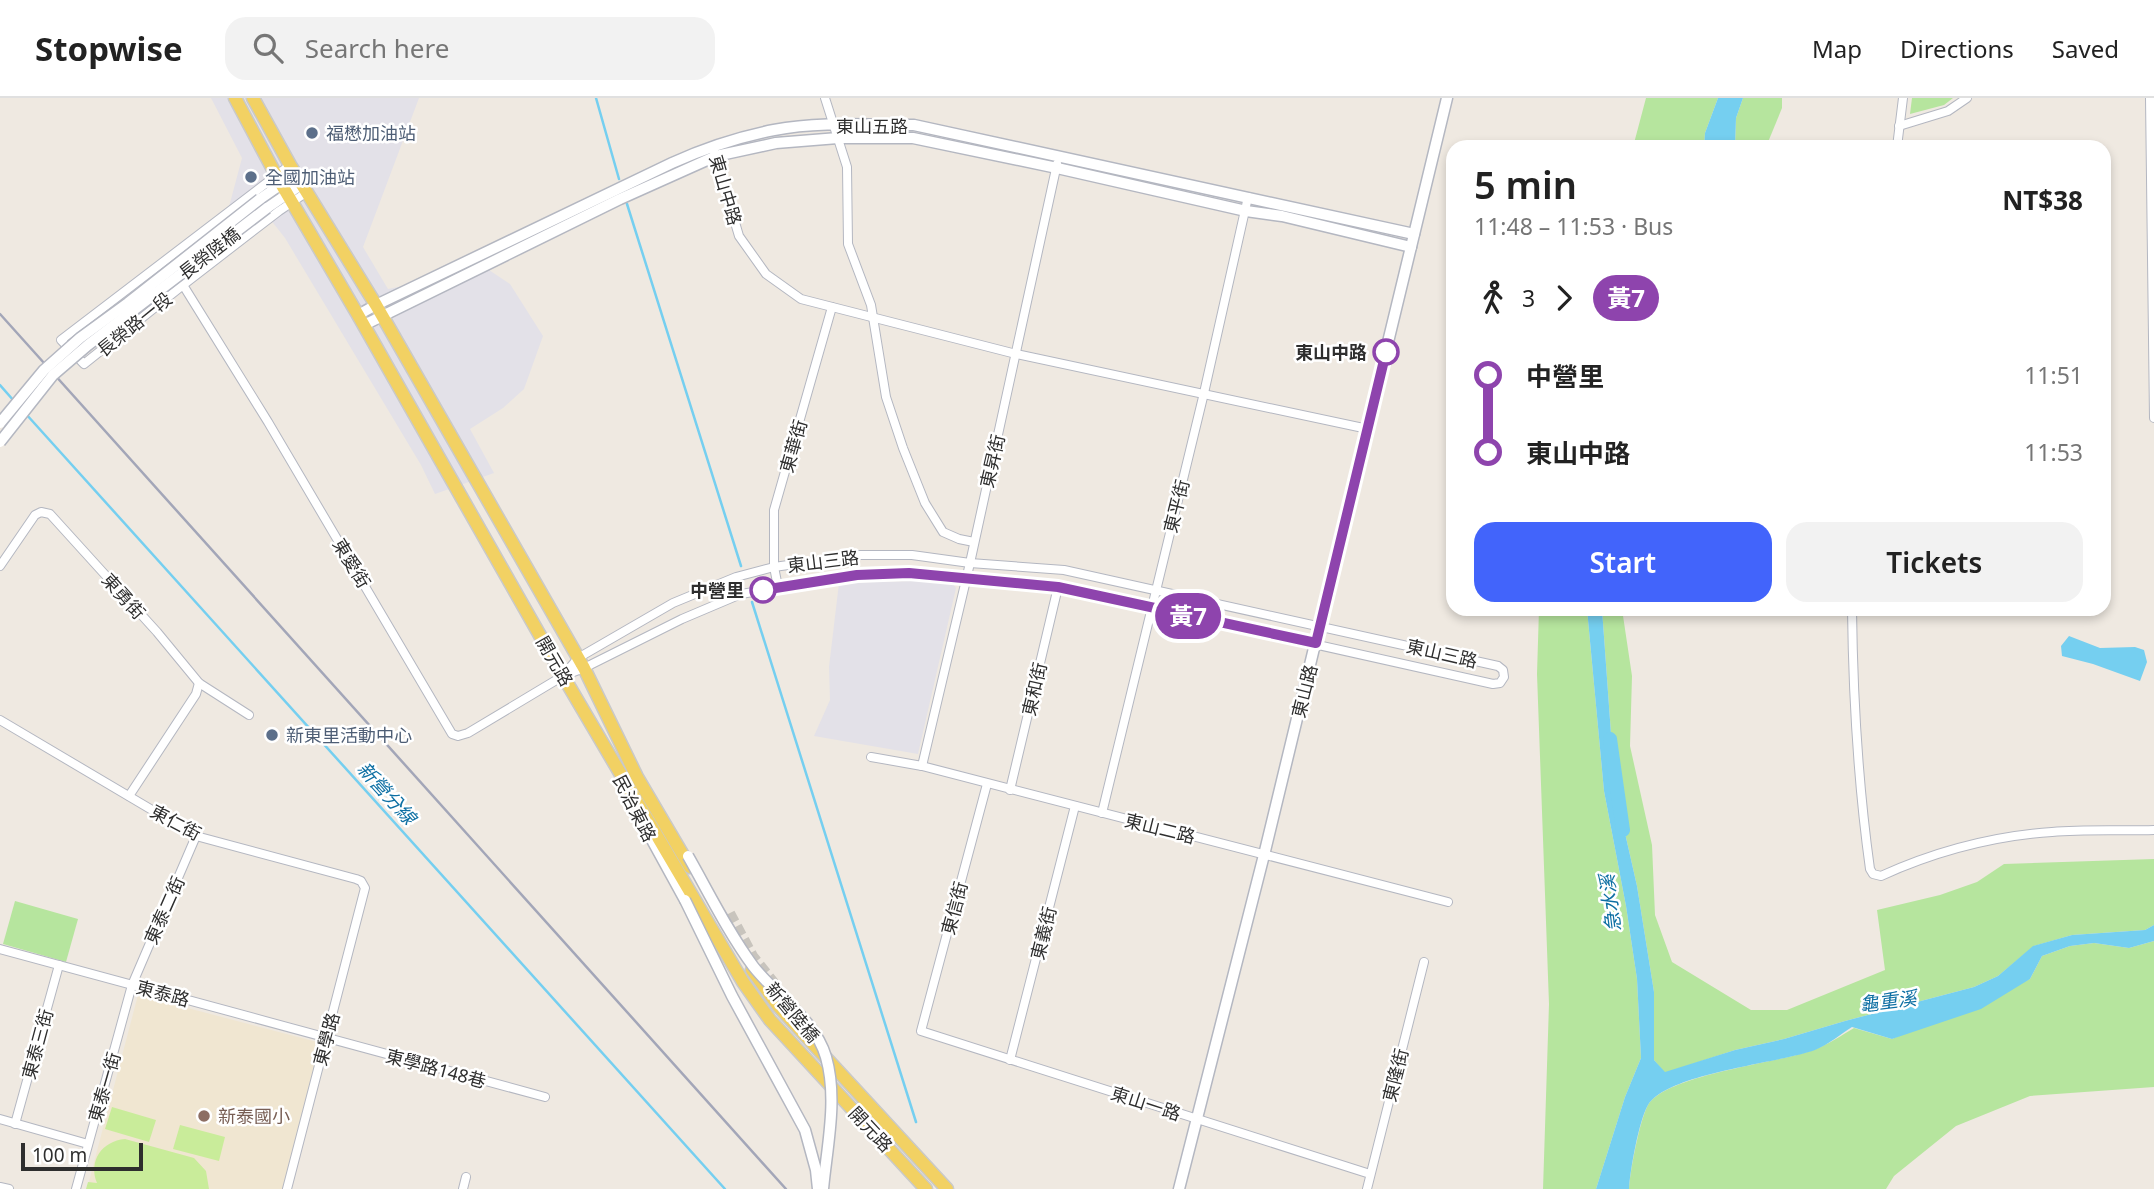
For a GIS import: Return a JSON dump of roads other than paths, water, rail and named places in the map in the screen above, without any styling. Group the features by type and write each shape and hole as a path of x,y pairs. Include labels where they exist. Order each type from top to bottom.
{"main road":[{"name":"開元路","path":"235,98 284,189 563,676 743,982 763,1010 926,1189"},
{"name":"開元路","path":"253,98 379,310 581,663 638,777 747,965 779,1007 947,1189"}],"street":[{"path":"825,98 847,167 848,244 864,281 886,397 911,472 925,503 943,532 974,542"},
{"name":"東山路","path":"1179,1189 1264,855 1447,98"},
{"path":"1898,140 1903,98"},
{"path":"1899,126 1948,111 1967,98"},
{"path":"2150,98 2154,418"},
{"name":"東山五路","path":"361,320 620,199 714,150 776,130 833,125 914,125 1414,234"},
{"name":"東山五路","path":"714,150 838,138 913,138 1246,211 1282,216 1411,247"},
{"name":"東山中路","path":"714,150 739,236 766,274 802,299 1016,354 1368,429"},
{"name":"東昇街","path":"922,766 970,564 1059,155"},
{"name":"長榮路一段","path":"284,189 183,285 83,364 61,340 284,189 299,179"},
{"name":"長榮路一段","path":"263,204 299,179"},
{"name":"東平街","path":"1102,813 1204,393 1248,197"},
{"name":"長榮陸橋","path":"0,423 44,370 80,338 263,204"},
{"name":"長榮陸橋","path":"0,442 53,375 263,204"},
{"name":"東愛街","path":"183,285 268,422 452,734 458,736 468,733 563,676"},
{"name":"東華街","path":"778,587 774,567 774,510 832,307"},
{"name":"東勇街","path":"0,565 35,515 46,512 55,517 199,683 249,715"},
{"name":"東山三路","path":"563,676 581,663 674,603 736,577 774,567 859,555 912,555 970,564 1063,570 1498,666 1503,670 1504,677 1493,684 1058,587 909,573 857,575 741,594 581,663"},
{"name":"東和街","path":"1010,790 1058,587"},
{"path":"1852,616 1863,815 1870,869 1873,874 1881,876 1960,848 2010,837 2053,831 2154,830"},
{"path":"129,796 196,694 199,683"},
{"name":"開元路","path":"603,704 688,856"},
{"name":"民治東路","path":"587,716 685,900"},
{"name":"東仁街","path":"0,720 196,836 356,879 361,881 365,888"},
{"name":"東山二路","path":"871,757 922,766 1448,902"},
{"name":"東信街","path":"921,1031 987,784"},
{"name":"東義街","path":"1010,1060 1075,806"},
{"name":"東泰二街","path":"132,985 196,836"},
{"name":"新營陸橋","path":"688,856 754,967 813,1032 825,1053 832,1095 821,1189"},
{"name":"東學路","path":"286,1189 365,888"},
{"name":"新營陸橋","path":"685,900 732,996 805,1130 821,1189"},
{"name":"東泰路","path":"0,949 327,1037"},
{"name":"東隆街","path":"1367,1189 1424,962"},
{"name":"東泰三街","path":"15,1124 59,965"},
{"name":"東泰一街","path":"76,1189 132,985"},
{"path":"739,1019 754,1032"},
{"name":"東山一路","path":"921,1031 1370,1174"},
{"name":"東學路148巷","path":"327,1037 545,1097"},
{"path":"0,1119 88,1144"},
{"path":"463,1189 466,1177"},
{"path":"0,1187 9,1189"}],"water":[{"path":"1718,98 1743,98 1736,118 1735,140 1704,140"},
{"path":"1588,616 1603,616 1615,789 1637,886 1654,992 1654,1060 1665,1072 1735,1050 1974,987 1998,976 2033,946 2072,935 2145,930 2154,925 2154,941 2129,948 2094,943 2070,946 2042,956 2030,979 1981,1009 1892,1039 1852,1027 1815,1050 1725,1070 1677,1085 1659,1094 1648,1105 1641,1122 1629,1189 1596,1189 1625,1097 1641,1058 1637,979 1604,791"},
{"path":"2069,636 2100,648 2135,647 2144,650 2147,662 2140,681 2062,656 2061,646"}],"waterway":[{"path":"596,98 619,179"},
{"path":"627,204 741,566"},
{"name":"新營分線","path":"0,385 14,401"},
{"name":"新營分線","path":"26,414 725,1189"},
{"path":"752,602 916,1122"},
{"name":"急水溪","path":"1610,739 1623,830"}],"tunnel":[{"path":"730,913 753,956 776,985"}],"railway":[{"path":"0,314 786,1189"}],"place":[{"name":"福懋加油站","path":"312,133"},
{"name":"全國加油站","path":"251,177"},
{"name":"東山中路","path":"1386,352"},
{"name":"中營里","path":"763,590"},
{"name":"新東里活動中心","path":"272,735"},
{"name":"新泰國小","path":"204,1116"}],"water label":[{"name":"龜重溪","path":"1888,1001"}]}
